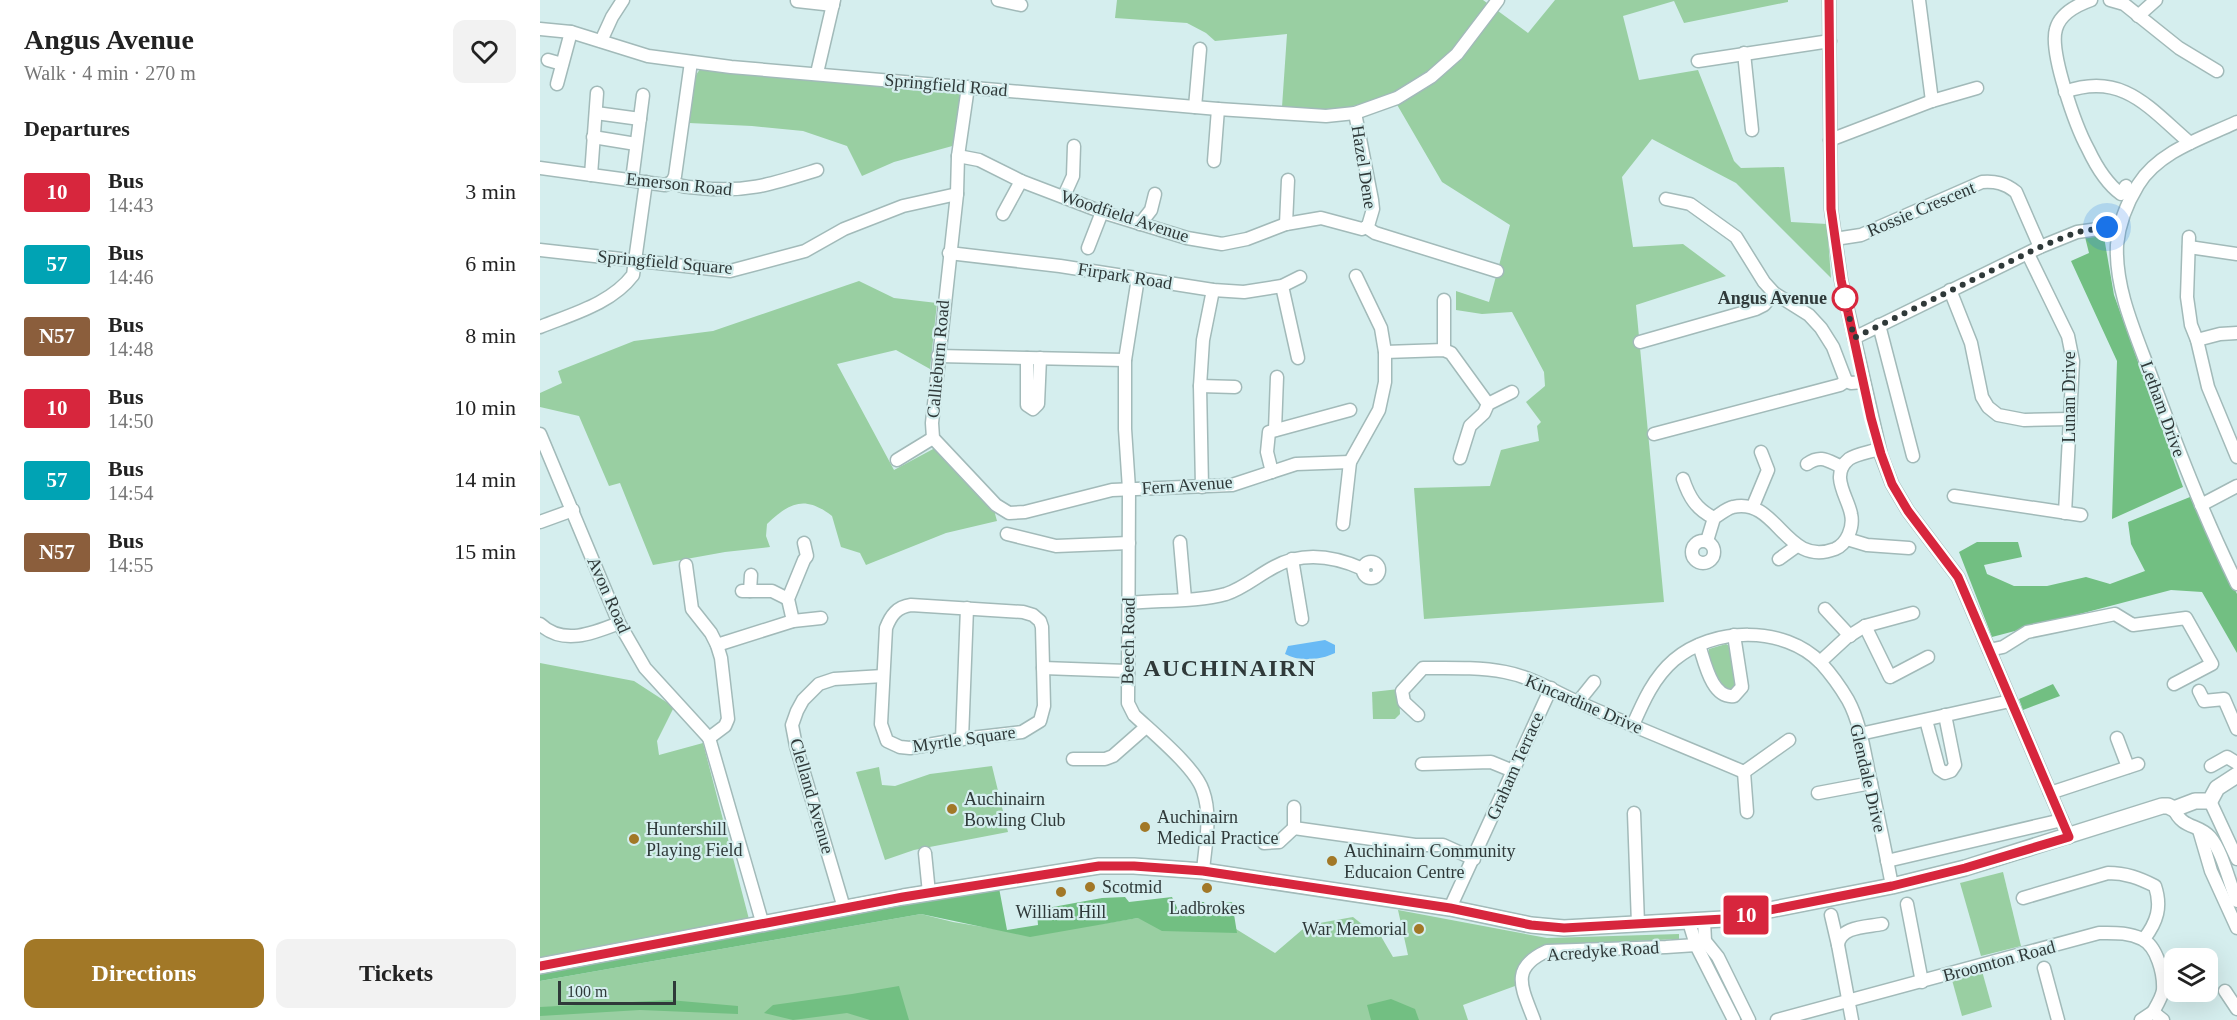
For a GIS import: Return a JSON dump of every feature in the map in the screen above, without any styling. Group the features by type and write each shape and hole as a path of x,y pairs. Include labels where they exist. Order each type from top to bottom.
{"main road":[{"path":"540,966 844,908 1099,866 1203,871 1450,908 1531,925 1564,928 1724,919 1892,886 1965,868 2162,806 2174,809 2196,801 2211,801 2217,788 2237,776"}],"street":[{"path":"602,40 612,17 623,0"},
{"path":"998,0 1021,5"},
{"name":"Springfield Road","path":"540,29 571,32 648,56 691,62 1218,109 1326,116 1355,113 1397,98 1431,77 1457,54 1498,0"},
{"path":"1829,0 1831,209 1841,280 1879,449 1892,484 1908,511 1958,577 2069,837"},
{"path":"1919,0 1932,102"},
{"path":"2091,0 2079,4 2064,15 2056,29 2055,47 2066,92 2087,148 2109,183 2121,194 2126,186"},
{"path":"2110,0 2124,4 2179,48 2217,72"},
{"path":"2138,16 2156,0"},
{"path":"797,1 833,3 817,73"},
{"path":"557,84 571,32"},
{"path":"1698,61 1830,42"},
{"path":"1195,107 1200,49"},
{"path":"1744,53 1752,130"},
{"path":"548,60 562,64"},
{"path":"672,182 675,176 691,62"},
{"path":"2066,92 2077,88 2103,85 2128,92 2190,143"},
{"name":"Callieburn Road","path":"968,87 958,156 957,194 938,356 932,423 933,438 996,505 1009,513 1025,512 1112,490 1129,489"},
{"path":"1830,140 1932,102 1977,88"},
{"path":"591,175 597,93"},
{"path":"632,180 643,95"},
{"path":"1214,161 1218,109"},
{"path":"596,113 640,119"},
{"name":"Hazel Dene","path":"1355,113 1372,200 1373,209 1368,224"},
{"path":"1854,338 2040,247 2077,232 2120,226 2139,183 2161,162 2190,143 2237,122"},
{"path":"593,137 636,144"},
{"path":"1064,196 1073,176 1074,146"},
{"name":"Woodfield Avenue","path":"958,156 979,160 1021,181 1102,212 1187,238 1222,244 1247,239 1286,225 1321,218 1354,228 1362,229 1368,224 1375,234 1497,271"},
{"name":"Emerson Road","path":"540,168 665,185 672,182 678,186 740,190 763,186 817,170"},
{"path":"1286,225 1288,180"},
{"path":"1003,214 1021,181"},
{"name":"Rossie Crescent","path":"1835,239 1861,235 1982,183 1993,181 2004,184 2016,192 2040,247"},
{"path":"540,327 610,297 624,287 633,275 646,182"},
{"name":"Springfield Square","path":"540,250 730,271 806,251 844,229 903,206 957,194"},
{"path":"1140,224 1151,210 1155,194"},
{"path":"1666,199 1690,204 1736,237 1764,282 1774,293 1809,315 1821,328 1833,347 1846,381 1863,382"},
{"path":"1088,248 1102,212"},
{"name":"Letham Drive","path":"2120,226 2117,245 2118,272 2129,317 2176,445 2237,584"},
{"path":"2237,254 2189,242 2187,297 2191,325 2197,340 2208,387 2237,457"},
{"name":"Firpark Road","path":"949,253 1213,290 1244,292 1282,286 1300,277"},
{"name":"Lunan Drive","path":"2028,254 2068,336 2073,361 2065,513"},
{"path":"1343,524 1350,462 1379,410 1385,382 1385,352 1381,328 1356,276"},
{"name":"Beech Road","path":"1138,278 1125,360 1125,429 1129,489 1128,703 1134,715 1194,774 1203,789 1207,831 1203,871"},
{"path":"1282,286 1298,358"},
{"path":"1202,487 1200,386 1203,340 1213,290"},
{"path":"1950,290 1971,343 1982,398 1988,407 1998,415 2024,420 2070,419"},
{"path":"1640,342 1756,309 1764,305 1774,293"},
{"path":"1444,300 1444,350"},
{"path":"1879,325 1913,456"},
{"path":"2197,340 2220,334 2237,333"},
{"path":"1385,352 1444,350 1451,352 1488,404"},
{"path":"938,356 1125,360"},
{"path":"1275,430 1277,377"},
{"path":"1654,434 1840,385 1846,381"},
{"path":"1200,386 1235,387"},
{"path":"1460,458 1470,426 1484,413 1488,404 1512,392"},
{"path":"1272,472 1267,452 1269,432 1350,410"},
{"name":"Avon Road","path":"540,434 620,623 645,668 708,738"},
{"path":"897,460 933,438"},
{"path":"1707,541 1714,518 1732,507 1753,506 1797,546 1817,554 1837,548 1847,539 1851,526 1851,514 1840,481 1842,467 1849,459 1879,449"},
{"path":"1753,506 1768,470 1761,452"},
{"path":"1807,464 1815,458 1822,458 1842,467"},
{"name":"Fern Avenue","path":"1129,489 1232,485 1296,464 1350,462"},
{"path":"1683,479 1689,497 1703,513 1714,518"},
{"path":"2201,505 2237,486"},
{"path":"1954,495 2081,515"},
{"path":"540,522 573,510"},
{"path":"1007,534 1022,533 1056,546 1129,543"},
{"path":"1847,539 1867,545 1909,548"},
{"path":"1180,542 1185,599"},
{"path":"793,621 788,599 807,556 804,543"},
{"path":"1779,559 1797,546"},
{"path":"1129,603 1224,594 1240,588 1274,566 1292,559 1321,556 1337,559 1363,569"},
{"path":"1292,559 1302,619"},
{"path":"686,565 692,609 711,633 721,657 728,719 725,726 708,738 763,925"},
{"path":"751,575 746,591 772,591 788,599"},
{"name":"Myrtle Square","path":"911,604 967,608 1023,612 1033,615 1040,621 1044,706 1040,721 1022,732 910,748 900,747 887,741 881,724 886,628 889,619 902,606 911,604"},
{"path":"962,739 967,608"},
{"path":"1825,609 1850,636"},
{"path":"1820,662 1865,626 1913,613"},
{"path":"1989,650 2003,647 2027,632 2115,614 2133,625 2187,618 2212,664 2174,684"},
{"path":"717,645 793,621 821,618"},
{"path":"540,624 560,635 578,637 620,623"},
{"path":"1865,626 1890,676 1928,657"},
{"path":"1699,645 1718,692 1726,697 1734,696 1742,687 1734,635"},
{"name":"Glendale Drive","path":"1633,725 1648,691 1674,660 1699,645 1734,635 1770,637 1796,646 1820,662 1848,701 1860,734 1892,886"},
{"name":"Kincardine Drive","path":"1418,715 1404,702 1402,691 1423,668 1460,667 1504,671 1551,688 1578,702 1744,772"},
{"path":"1043,668 1127,671"},
{"name":"Clelland Avenue","path":"844,908 796,746 792,725 803,700 819,684 834,679 883,676"},
{"path":"1578,702 1594,682"},
{"name":"Graham Terrace","path":"1450,908 1551,688"},
{"path":"2199,691 2204,701 2224,699 2237,729"},
{"path":"1860,734 2010,701"},
{"path":"1926,720 1939,769 1945,773 1952,771 1954,765 1945,715"},
{"path":"1073,759 1105,759 1113,756 1146,727"},
{"path":"2050,793 2133,766 2117,738"},
{"path":"1747,812 1744,772 1789,740"},
{"path":"2211,766 2227,757 2237,763"},
{"path":"1422,764 1491,762 1513,771"},
{"path":"1818,793 1871,783"},
{"path":"2211,801 2237,859"},
{"path":"1264,843 1279,842 1294,828 1294,807"},
{"path":"2174,809 2180,820 2210,836 2221,858 2237,902"},
{"path":"1634,813 1638,924"},
{"path":"1887,861 2062,820"},
{"path":"1294,828 1415,845 1443,845 1474,859"},
{"path":"2199,830 2211,871 2237,928"},
{"path":"925,853 929,893"},
{"path":"2024,898 2108,873 2122,873 2154,886 2158,909 2154,925 2144,939 2156,954 2163,977 2162,992 2158,1016 2141,1020"},
{"path":"1907,904 1922,982"},
{"path":"1831,915 1852,1020"},
{"path":"1696,921 1700,943 1734,1020"},
{"path":"1838,945 1838,939 1847,931 1882,924"},
{"name":"Broomton Road","path":"1777,1020 2099,933 2121,932 2144,939"},
{"path":"1700,943 1718,957 1749,1020"},
{"name":"Acredyke Road","path":"1534,1020 1521,982 1523,969 1531,958 1547,951 1700,943"},
{"path":"2044,968 2058,1020"},
{"path":"2225,992 2237,1008"},
{"path":"2232,1020 2237,1017"}],"green space":[{"path":"1117,0 1483,0 1528,33 1555,0 1788,0 1788,2 1684,23 1674,1 1623,16 1639,80 1698,70 1734,161 1741,168 1784,167 1791,222 1827,224 1831,278 1736,183 1652,139 1622,177 1633,247 1683,244 1726,276 1636,305 1664,602 1424,619 1414,488 1490,486 1501,450 1539,441 1537,426 1541,422 1526,402 1545,386 1544,372 1512,312 1482,314 1456,310 1456,291 1489,302 1510,225 1442,182 1392,96 1349,107 1315,110 1282,107 1287,34 1215,41 1206,33 1187,23 1115,18"},
{"path":"700,69 959,92 962,97 956,145 894,162 862,176 847,146 803,131 689,123 696,75"},
{"path":"2085,237 2104,237 2114,295 2183,487 2112,519 2117,361 2071,261 2089,253"},
{"path":"859,281 894,298 937,303 930,369 896,350 837,364 894,470 935,448 994,510 997,521 946,533 866,565 860,553 841,547 832,516 814,505 798,504 783,511 767,524 766,536 770,547 725,552 653,565 620,483 609,486 579,416 540,407 540,393 562,383 558,371 634,341 713,331"},
{"path":"2190,497 2237,594 2237,653 2202,592 2171,590 1992,637 1959,552 1977,542 2018,542 2022,557 1984,565 1987,574 2014,586 2047,586 2086,577 2110,584 2145,571 2131,544 2128,522"},
{"path":"1726,644 1731,647 1737,683 1731,692 1714,673 1708,655 1709,649"},
{"name":"Huntershill Playing Field","path":"540,663 634,681 674,707 657,741 659,755 703,743 750,923 540,961"},
{"path":"2053,684 2060,696 2023,710 2019,699"},
{"path":"1399,689 1400,714 1395,719 1373,719 1372,692"},
{"name":"Auchinairn Bowling Club","path":"992,766 1008,832 914,850 885,860 856,772 879,767 882,785 895,786 930,774"},
{"path":"2003,872 2021,946 1981,956 1960,883"},
{"path":"999,888 1007,930 1038,925 1037,913 1042,913 1042,909 1102,898 1125,897 1129,902 1172,897 1180,914 1201,912 1197,902 1204,902 1205,905 1232,902 1237,933 1162,931 1138,918 1030,937 921,914 540,981 540,970"},
{"path":"1398,910 1547,938 1679,934 1679,939 1547,945 1527,956 1519,970 1515,986 1463,1005 1468,1020 540,1020 540,981 921,914 953,922 1031,935 1138,918 1236,929 1275,953 1303,929 1314,924 1353,917 1363,925 1375,926 1393,957 1408,955"},
{"path":"1982,971 1992,1007 1962,1016 1952,980"},
{"path":"899,986 909,1020 870,1020 847,1013 793,1020 764,1013 773,1005"},
{"path":"1391,999 1415,1009 1419,1020 1371,1020 1367,1005"},
{"path":"669,1000 738,1006 738,1014 640,1010 540,1016 540,1007"}],"water":[{"path":"1325,640 1335,645 1335,653 1310,659 1285,654 1288,646"}],"bus line":[{"name":"10","path":"540,966 903,897 1099,866 1203,871 1450,908 1531,925 1564,928 1724,919 1892,886 1965,868 2069,837 1969,599 1943,555 1908,511 1892,484 1881,454 1841,280 1831,209 1829,0"}],"place":[{"name":"Angus Avenue","path":"1845,298"},
{"name":"Auchinairn Bowling Club","path":"952,809"},
{"name":"Auchinairn Medical Practice","path":"1145,827"},
{"name":"Huntershill Playing Field","path":"634,839"},
{"name":"Auchinairn Community Educaion Centre","path":"1332,861"},
{"name":"Scotmid","path":"1090,887"},
{"name":"Ladbrokes","path":"1207,888"},
{"name":"William Hill","path":"1061,892"},
{"name":"War Memorial","path":"1419,929"}],"district":[{"name":"AUCHINAIRN","path":"1230,668"}],"route":[{"path":"1845,298 1854,338 2040,247 2077,232 2107,227"}]}
